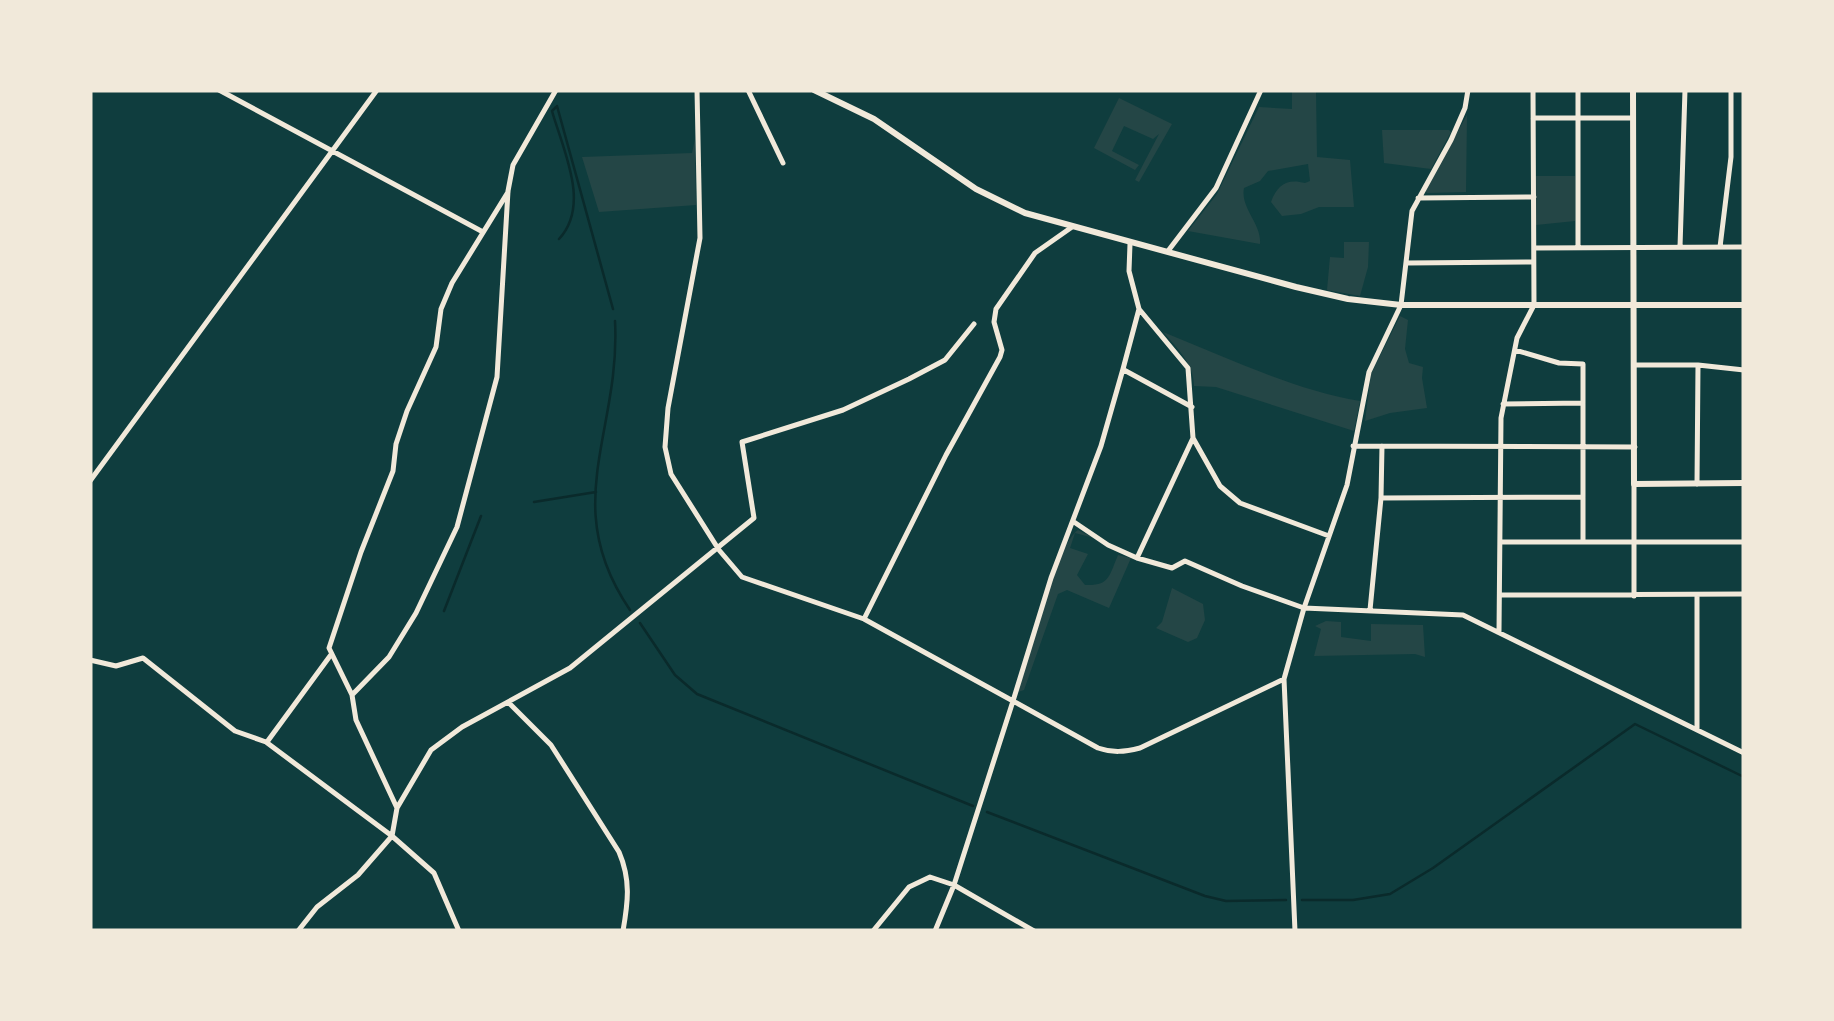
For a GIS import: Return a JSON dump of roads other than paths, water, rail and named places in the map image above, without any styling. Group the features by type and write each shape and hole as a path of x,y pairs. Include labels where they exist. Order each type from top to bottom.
{"street":[{"path":"219,90 483,232"},
{"path":"90,481 377,90"},
{"path":"352,695 389,657 416,613 457,527 497,378 508,190 513,165 556,90"},
{"path":"696,90 700,238 664,447 671,474 719,550 742,577 864,619 1098,748 1112,752 1140,748 1284,679"},
{"path":"748,90 783,162"},
{"path":"814,90 874,119 976,190 1025,213 1348,299 1401,305 1744,304"},
{"path":"1166,253 1216,188 1261,90"},
{"path":"1295,931 1284,679 1304,608 1348,485 1369,372 1401,305 1410,224 1418,198 1451,140 1468,90"},
{"path":"1500,632 1500,446 1504,404 1514,350 1534,305 1533,90"},
{"path":"1578,90 1578,247"},
{"path":"1633,90 1634,596"},
{"path":"1680,248 1685,90"},
{"path":"1720,247 1731,157 1730,90"},
{"path":"1532,118 1632,118"},
{"path":"397,808 356,720 352,695 329,648 393,472 396,444 407,411 436,347 441,309 452,283 508,190"},
{"path":"1418,198 1534,196"},
{"path":"864,619 1000,357 994,322 996,309 1034,253 1072,227"},
{"path":"935,931 954,885 1051,578 1101,446 1124,369 1138,309 1129,271 1130,244"},
{"path":"1534,248 1744,248"},
{"path":"1407,263 1533,262"},
{"path":"1137,558 1193,438 1188,368 1138,309"},
{"path":"298,931 317,907 358,875 392,836 397,808 431,750 462,728 570,668 754,518 742,442 826,416 909,379 945,360 974,324"},
{"path":"1514,350 1558,363 1584,364 1584,542"},
{"path":"1635,365 1744,370"},
{"path":"1698,365 1698,484"},
{"path":"1124,369 1192,407"},
{"path":"1504,404 1583,403"},
{"path":"1193,438 1228,495 1281,520 1329,536"},
{"path":"1354,446 1635,447"},
{"path":"1370,610 1382,446"},
{"path":"1634,484 1744,483"},
{"path":"1381,498 1583,497"},
{"path":"1074,522 1108,545 1137,558 1172,568 1185,561 1304,608 1455,613 1744,753"},
{"path":"1500,542 1744,542"},
{"path":"1501,595 1744,594"},
{"path":"1697,595 1697,729"},
{"path":"266,742 330,656"},
{"path":"90,660 116,666 143,658 234,731 266,742 392,836 434,873 459,931"},
{"path":"509,704 551,745 619,852 629,895 623,931"},
{"path":"873,931 915,883 930,878 954,885 1034,931"},
{"path":"1011,931 1015,920"}],"waterway":[{"path":"557,106 613,309"},
{"path":"556,107 552,111 574,194 573,210 559,239"},
{"path":"615,321 610,398 595,502 598,536 609,572 630,610"},
{"path":"534,502 596,492"},
{"path":"444,611 481,516"},
{"path":"640,623 675,675 697,694 973,806"},
{"path":"1302,900 1353,900 1390,894 1433,868 1635,724 1744,777"},
{"path":"987,812 1205,896 1226,901 1286,900"}]}
